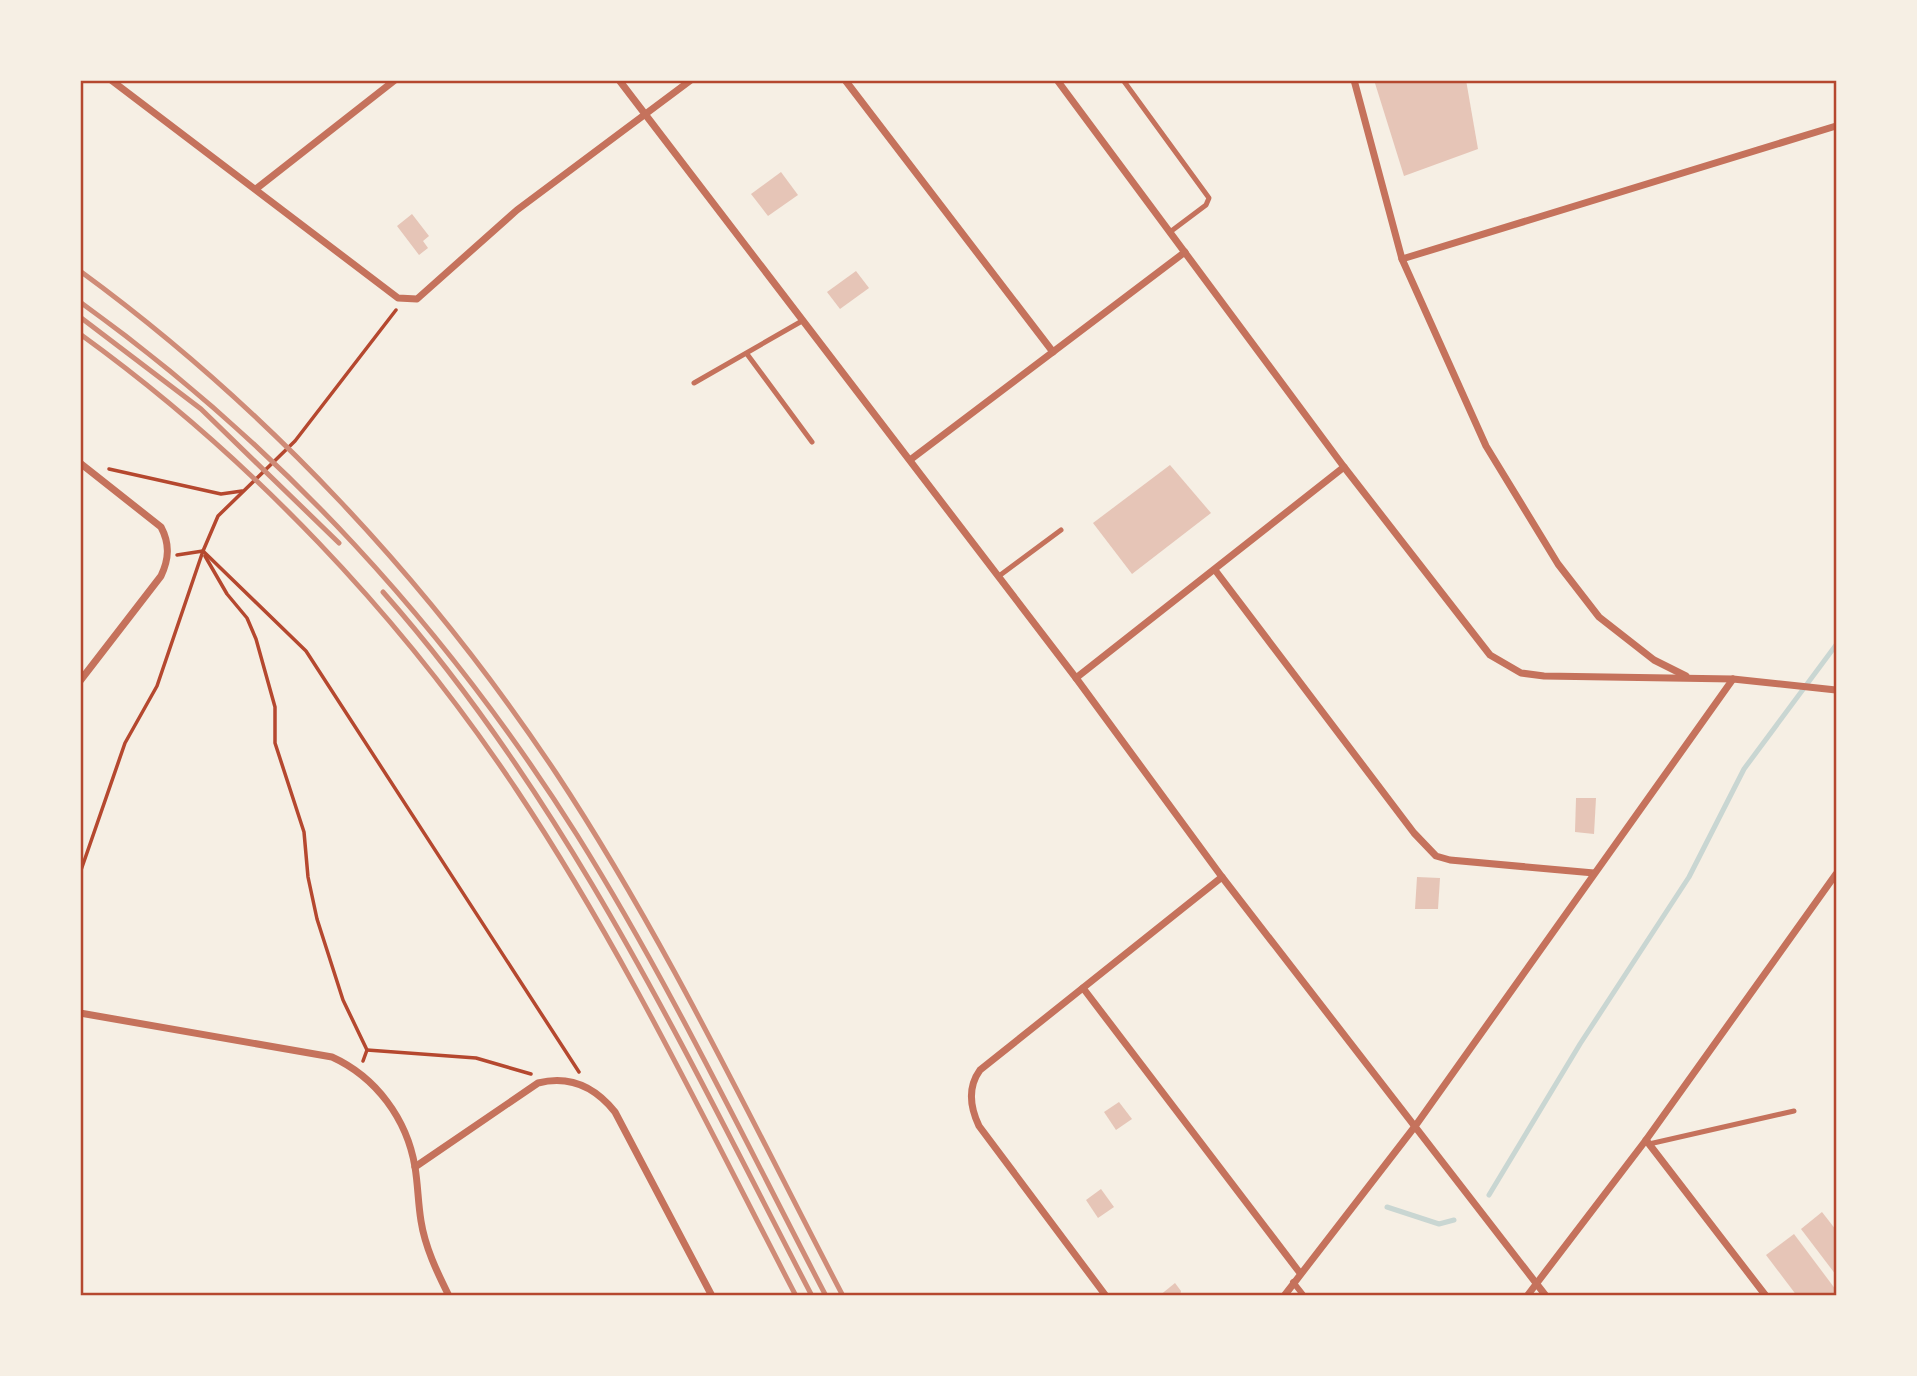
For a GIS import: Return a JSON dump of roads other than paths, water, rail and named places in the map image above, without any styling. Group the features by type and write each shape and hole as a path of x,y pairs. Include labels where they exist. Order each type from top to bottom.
{"street":[{"path":"111,80 404,300 417,299 517,210 691,80"},
{"path":"619,80 999,576 1222,877 1546,1296"},
{"path":"845,80 1054,352"},
{"path":"1057,80 1468,630 1502,664 1521,673 1544,676 1733,679 1836,690"},
{"path":"1354,80 1402,259 1486,446 1558,564 1599,617 1654,660 1690,678"},
{"path":"256,189 388,82"},
{"path":"1402,259 1836,126"},
{"path":"910,460 1185,252"},
{"path":"80,463 161,527 166,536 168,556 161,576 80,681"},
{"path":"1076,678 1344,467"},
{"path":"1214,570 1414,833 1436,856 1450,860 1594,873"},
{"path":"1284,1296 1416,1125 1733,679"},
{"path":"1527,1296 1647,1142 1836,874"},
{"path":"1106,1296 979,1126 971,1105 970,1089 980,1070 1222,877"},
{"path":"1083,988 1300,1273"},
{"path":"80,1013 332,1057 360,1072 391,1108 403,1127 415,1167 421,1222 429,1253 449,1296"},
{"path":"415,1167 525,1089 550,1080 569,1080 590,1088 615,1112 712,1296"},
{"path":"1647,1142 1766,1296"},
{"path":"1293,1282 1304,1296"}],"lane":[{"path":"1123,80 1209,198 1206,205 1170,232"},
{"path":"694,383 802,321"},
{"path":"747,354 812,442"},
{"path":"999,576 1061,530"},
{"path":"1647,1142 1794,1111"}],"waterway":[{"path":"1489,1195 1580,1044 1689,877 1744,769 1836,645"},
{"path":"1387,1207 1439,1224 1454,1220"}],"railway":[{"path":"80,271 149,324 279,439 399,566 507,702 556,773 634,900 706,1030 843,1296"},
{"path":"80,302 153,357 223,416 290,479 354,544 415,613 472,684 526,758 611,891 706,1062 826,1296"},
{"path":"80,317 201,409 339,543"},
{"path":"80,334 143,382 262,486 372,601 471,725 555,850 628,975 796,1296"},
{"path":"383,592 449,672 510,755 566,842 669,1021 812,1296"}]}
